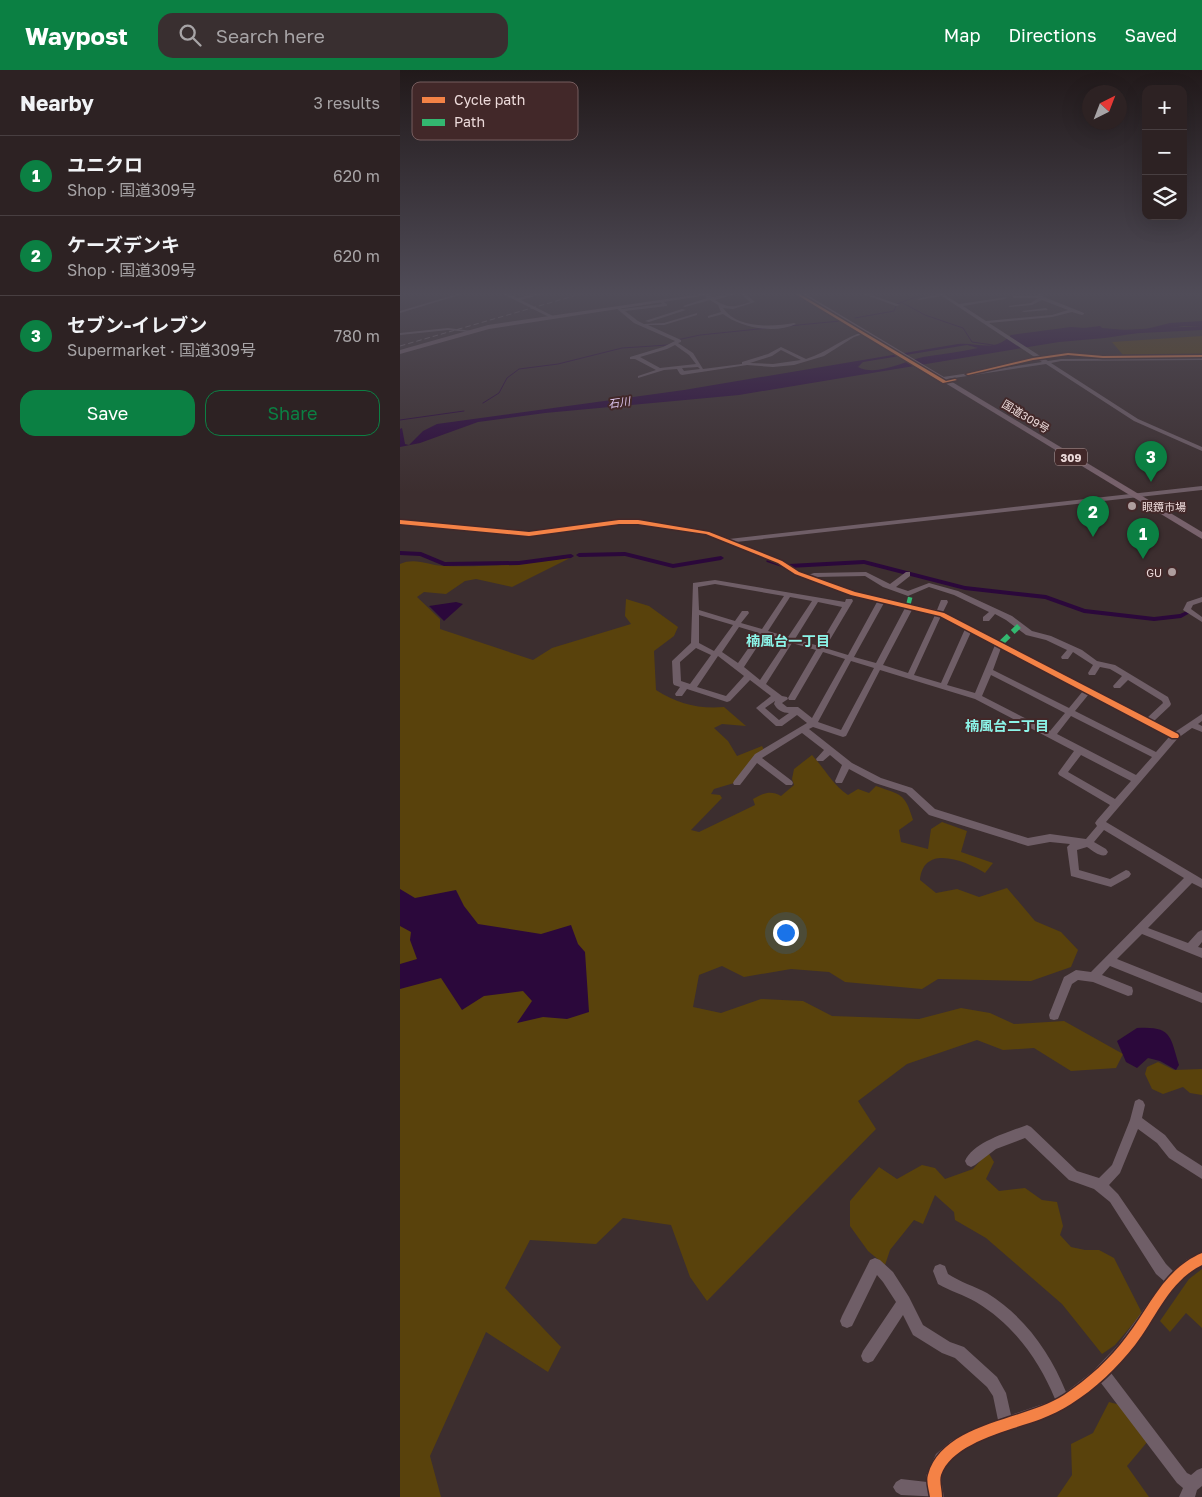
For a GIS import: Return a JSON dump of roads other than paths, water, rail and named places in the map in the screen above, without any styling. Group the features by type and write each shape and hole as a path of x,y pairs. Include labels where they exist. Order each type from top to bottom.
{"highway":[{"name":"309","path":"914,360 944,378"},
{"name":"国道309号","path":"944,378 1138,495 1202,536"},
{"name":"国道309号","path":"1138,495 1202,531"}],"street":[{"path":"639,360 660,370"},
{"path":"695,360 705,372"},
{"path":"731,360 735,366"},
{"path":"679,367 682,373 705,372 756,360"},
{"path":"746,363 756,366 805,360"},
{"path":"1044,360 1136,420 1202,449"},
{"path":"944,378 1064,360 1120,360"},
{"path":"717,362 720,368"},
{"path":"640,377 660,370 699,365"},
{"path":"730,541 1202,488"},
{"path":"400,522 529,534 619,522 638,522 707,533 730,541 748,551 780,562 792,571 853,594 940,613 1175,736"},
{"path":"808,577 814,575 863,574 911,594 927,586 937,588 1008,618 1029,633 1046,637 1098,664 1112,667 1165,699 1167,704 1148,722"},
{"path":"891,587 908,574"},
{"path":"749,676 728,699 677,683 676,661 695,644 695,585 715,582 846,605"},
{"path":"933,596 937,588"},
{"path":"792,698 853,594"},
{"path":"739,668 788,595"},
{"path":"1202,599 1190,604 1187,610 1202,620"},
{"path":"761,685 816,600"},
{"path":"738,783 756,758 813,723 882,600"},
{"path":"910,676 944,602"},
{"path":"778,698 778,704 785,710 796,710 813,723 843,734 910,606"},
{"path":"695,611 978,697 1137,780"},
{"path":"986,619 993,612"},
{"path":"679,694 689,687 745,613"},
{"path":"943,686 969,628"},
{"path":"1040,643 1046,637"},
{"path":"695,644 721,654 778,698"},
{"path":"978,697 999,644"},
{"path":"1065,657 1072,649"},
{"path":"1092,673 1098,664"},
{"path":"988,671 1157,756"},
{"path":"1117,686 1126,677"},
{"path":"1052,736 1088,690"},
{"path":"792,698 778,698 760,708 779,724 796,710"},
{"path":"792,698 796,710"},
{"path":"1202,717 1175,736 1100,823 1202,884"},
{"path":"1191,725 1202,729"},
{"path":"804,730 847,764 878,781 909,790 932,812 1028,842 1057,838 1088,844 1103,852"},
{"path":"820,759 830,750"},
{"path":"1079,751 1062,773 1117,804"},
{"path":"756,758 789,783"},
{"path":"839,781 847,764"},
{"path":"1103,824 1088,844 1072,847 1074,874 1111,883 1126,874"},
{"path":"1093,977 1191,877"},
{"path":"1140,929 1202,953"},
{"path":"1190,948 1202,935"},
{"path":"1109,961 1202,998"},
{"path":"1054,1015 1068,981 1076,975 1093,977 1128,991"},
{"path":"1100,1186 1116,1169 1136,1120 1139,1105"},
{"path":"1136,1120 1161,1139 1173,1154 1202,1173"},
{"path":"971,1161 992,1144 1027,1131 1073,1176 1100,1186 1114,1198 1161,1269 1172,1280"},
{"path":"935,1494 932,1487 934,1475 941,1462 952,1450 983,1432 1056,1407 1064,1402 1102,1372 1131,1341 1172,1280 1194,1262 1202,1259"},
{"path":"847,1321 875,1265 888,1277 904,1302 918,1330 947,1348 959,1352 992,1382 999,1393 1006,1423"},
{"path":"940,1271 943,1279 982,1298 1006,1314 1032,1345 1053,1375 1064,1402"},
{"path":"868,1356 904,1302"},
{"path":"1102,1372 1182,1478 1194,1486"},
{"path":"901,1487 924,1488 935,1494"}],"water":[{"name":"石川","path":"865,360 878,360 863,362 858,367 865,370 882,369 915,360 953,360 739,395 545,413 478,422 420,443 400,447 400,429 402,428 405,444 409,445 423,431 437,424 684,390"},
{"path":"456,602 463,604 444,621 429,606"},
{"path":"400,889 415,898 456,890 464,906 478,924 541,934 571,925 578,944 585,952 589,1012 567,1019 543,1017 517,1023 532,1001 523,991 484,996 462,1010 441,978 400,989 400,964 417,959 410,940 411,932 400,926"},
{"path":"1137,1028 1157,1029 1168,1035 1174,1047 1179,1065 1176,1070 1160,1061 1148,1058 1137,1068 1126,1062 1117,1041"}],"waterway":[{"path":"483,403 499,393 507,378 519,369 576,360"},
{"path":"400,420 464,411"},
{"path":"400,553 421,554 444,564 519,563 571,556"},
{"path":"579,555 625,554 673,566 721,558"},
{"path":"769,561 782,565"},
{"path":"789,566 864,562 965,588 1046,597 1084,611 1154,619 1181,616 1187,613"}],"place":[{"name":"セブン-イレブン","path":"1151,482"},
{"name":"眼鏡市場","path":"1132,506"},
{"name":"ケーズデンキ","path":"1093,537"},
{"name":"ユニクロ","path":"1143,559"},
{"name":"GU","path":"1172,572"}],"district":[{"name":"楠風台一丁目","path":"788,640"},
{"name":"楠風台二丁目","path":"1007,725"}]}
